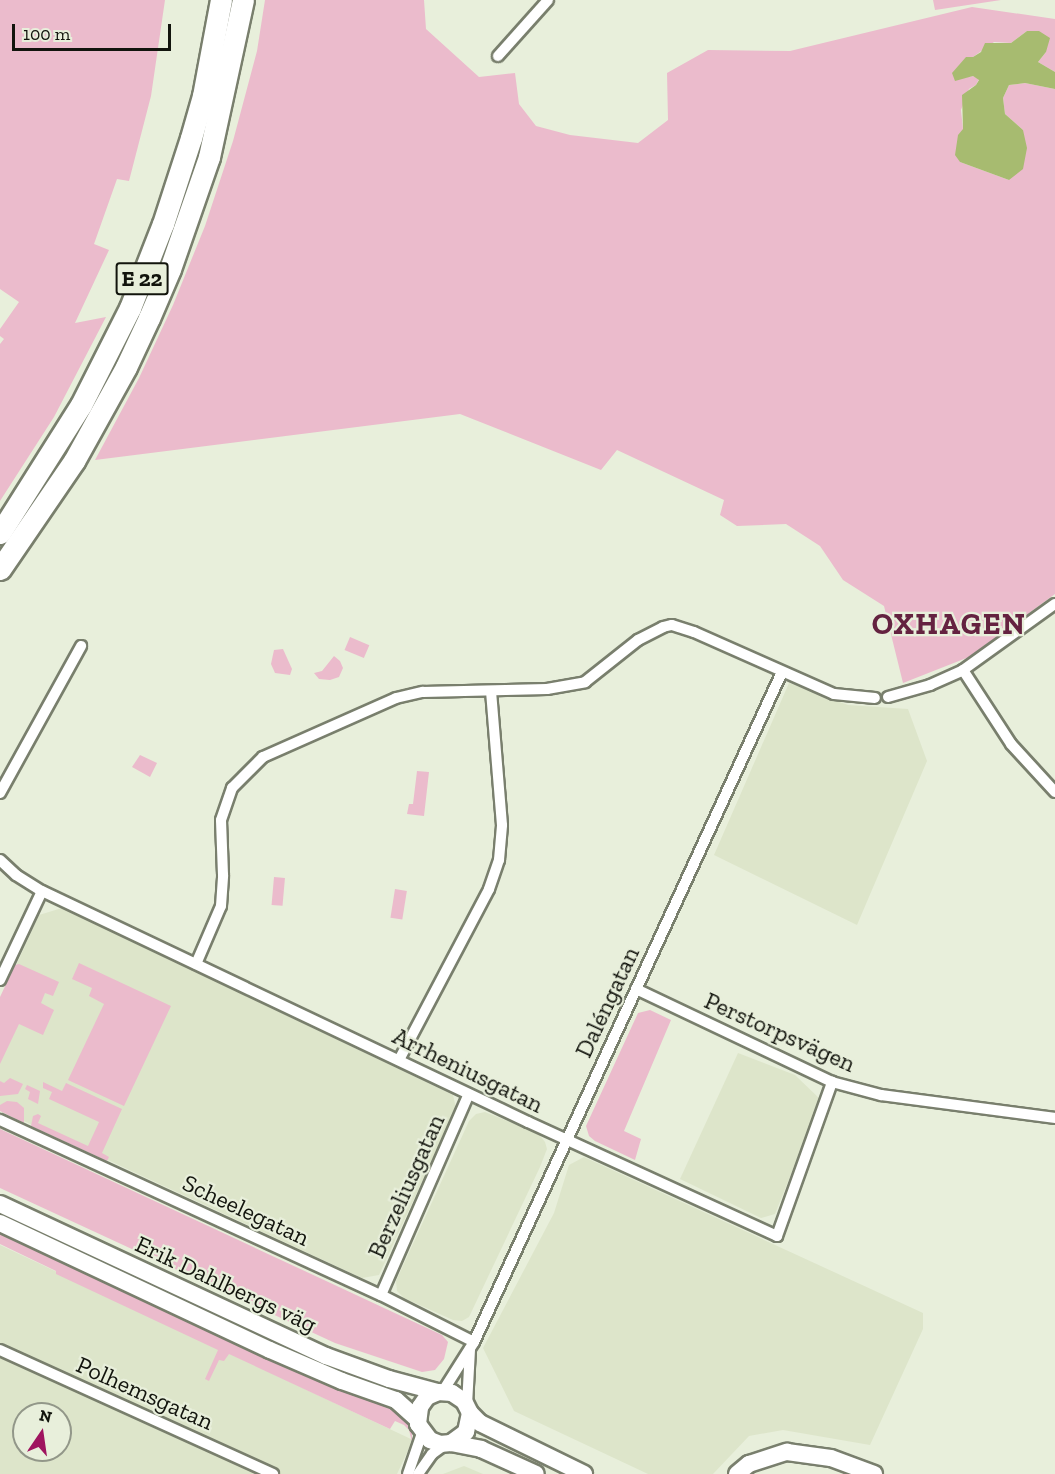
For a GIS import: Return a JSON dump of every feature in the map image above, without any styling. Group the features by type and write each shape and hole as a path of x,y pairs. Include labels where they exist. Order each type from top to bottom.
{"highway":[{"name":"E 22","path":"0,533 81,405 141,281 167,213 200,106 221,0"},
{"name":"E 22","path":"0,569 74,461 126,367 149,318 174,258 209,157 243,0"}],"main road":[{"name":"Erik Dahlbergs väg","path":"0,1204 326,1356 397,1381 457,1395 468,1409 490,1429 584,1474"},
{"name":"Erik Dahlbergs väg","path":"0,1223 270,1350 342,1382 396,1400 435,1443 481,1449 536,1474"},
{"path":"420,1426 423,1402 440,1391"},
{"path":"448,1444 466,1432 468,1409"},
{"path":"737,1474 748,1464 757,1467 781,1452 800,1453 848,1463 874,1474"}],"street":[{"path":"498,56 548,0"},
{"path":"888,697 930,685 963,670 1055,604"},
{"path":"196,964 221,906 223,875 221,820 225,802 232,788 251,766 290,744 396,698 423,692 547,689 585,682 639,640 672,625 694,632 834,694 875,698"},
{"path":"0,793 81,646"},
{"path":"963,670 1011,744 1055,792"},
{"name":"Daléngatan","path":"440,1391 472,1345 782,672"},
{"path":"399,1060 489,889 499,860 502,825 491,691"},
{"name":"Arrheniusgatan","path":"0,860 16,875 42,891 567,1140 777,1236 832,1082"},
{"path":"0,980 42,891"},
{"name":"Perstorpsvägen","path":"636,989 832,1082 881,1095 1055,1118"},
{"name":"Berzeliusgatan","path":"381,1295 470,1094"},
{"name":"Scheelegatan","path":"0,1120 381,1295 472,1345"},
{"name":"Daléngatan","path":"468,1409 472,1345"},
{"name":"Polhemsgatan","path":"0,1350 273,1474"},
{"path":"408,1474 420,1426"},
{"path":"418,1474 432,1454 448,1444"}],"shaded area":[{"path":"0,0 165,0 151,96 129,181 117,179 94,244 109,250 75,323 106,317 54,417 0,501 0,344 4,339 0,336 0,329 19,302 0,289"},
{"path":"265,0 424,0 426,29 479,77 515,73 519,104 536,126 570,135 638,143 668,120 667,73 708,50 790,51 972,7 1055,19 1055,72 1038,62 1046,52 1027,31 1011,43 994,42 973,57 962,78 973,76 979,79 976,85 969,89 961,110 963,129 960,162 1009,180 1023,130 1005,114 1003,98 1009,85 1025,83 1055,89 1055,594 969,657 903,683 884,606 843,580 820,546 786,524 737,526 720,515 724,500 617,450 601,470 460,414 95,460 139,378 173,305 205,226 233,141 257,51"},
{"path":"933,0 1001,0 935,10"},
{"path":"1027,31 1039,31 1050,38 1046,52 1038,62 1055,72 1055,89 1025,83 1009,85 1003,98 1005,114 1023,130 1027,148 1023,169 1009,180 960,162 955,155 958,135 963,129 962,95 979,80 973,76 955,81 952,73 966,57 973,57 981,52 985,43 1011,43"},
{"path":"350,637 369,645 364,658 345,650"},
{"path":"283,649 292,669 290,675 275,673 271,664 274,650"},
{"path":"334,656 343,668 339,677 330,680 319,679 314,673 322,671"},
{"path":"789,683 848,705 908,709 927,761 857,925 714,855"},
{"path":"140,755 157,763 150,777 132,767"},
{"path":"417,771 429,772 424,816 407,814 409,804 413,804"},
{"path":"274,877 285,878 283,906 272,905"},
{"path":"395,889 407,891 402,920 390,918"},
{"path":"62,908 453,1095 456,1108 379,1275 362,1278 0,1110 0,1001 39,915"},
{"path":"79,963 171,1006 124,1106 68,1080 104,1004 89,996 92,988 72,979"},
{"path":"19,964 59,982 53,996 45,993 41,1003 54,1010 43,1035 19,1024 0,1064 0,997 15,965"},
{"path":"650,1010 671,1020 624,1131 641,1139 635,1160 595,1141 589,1136 586,1126 638,1013"},
{"path":"738,1053 795,1075 821,1100 775,1214 761,1218 680,1179"},
{"path":"10,1078 23,1084 18,1094 0,1096 0,1081 4,1083"},
{"path":"43,1082 62,1091 66,1083 122,1109 102,1153 109,1157 107,1161 31,1126 33,1116 38,1114 41,1116 38,1123 88,1146 99,1122 49,1099 52,1092 43,1088"},
{"path":"27,1085 40,1091 38,1104 28,1099 30,1092 25,1089"},
{"path":"7,1101 17,1102 24,1108 24,1123 0,1111 0,1105"},
{"path":"485,1112 538,1133 547,1149 469,1317 462,1321 453,1320 404,1298 397,1291 396,1281 469,1121 476,1114"},
{"path":"0,1129 442,1335 448,1342 444,1359 435,1370 422,1372 335,1343 0,1188"},
{"path":"584,1157 923,1313 923,1329 870,1445 783,1430 749,1436 713,1474 648,1474 514,1411 483,1348 554,1213 569,1165"},
{"path":"0,1230 389,1404 408,1421 412,1432 412,1442 409,1430 404,1425 395,1421 390,1429 229,1354 224,1361 219,1360 209,1381 205,1379 218,1350 56,1274 56,1271 0,1244"},
{"path":"0,1245 413,1440 397,1474 0,1474"},
{"path":"464,1466 483,1474 443,1474"}],"district":[{"name":"OXHAGEN","path":"949,624"}]}
